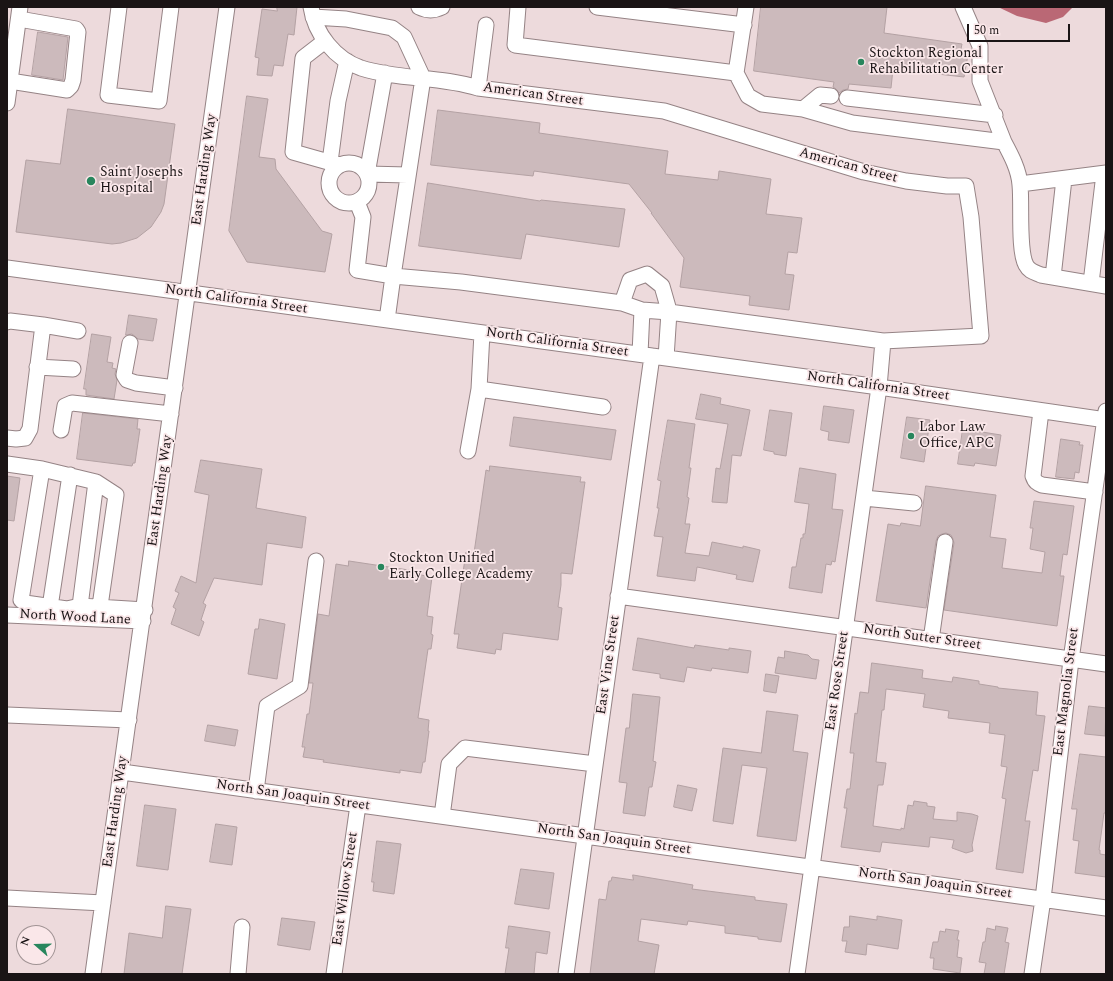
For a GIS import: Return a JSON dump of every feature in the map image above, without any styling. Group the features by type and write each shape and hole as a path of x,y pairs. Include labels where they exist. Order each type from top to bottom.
{"street":[{"path":"119,7 108,95 159,101 171,7"},
{"name":"East Harding Way","path":"93,974 144,616 227,7"},
{"path":"419,7 432,10 442,7"},
{"path":"518,7 515,46 736,73"},
{"path":"597,7 673,12 744,25"},
{"path":"746,7 736,73 748,96 762,104 803,109 852,123 1004,142"},
{"path":"963,7 980,46 980,81 995,115 1004,142 1016,167 1020,184 1022,249 1025,264 1031,271 1053,277 1106,286"},
{"path":"312,12 318,30 325,41 303,58 293,152 335,164 345,163 358,165 363,168 369,180 367,193 357,202 345,203 338,201 333,196 329,190 328,182 335,164 338,101 347,61"},
{"path":"312,12 392,28 404,37 423,78 387,320"},
{"path":"7,103 10,80 10,61 20,13 76,29 78,32 73,80 71,86 67,90 10,80"},
{"path":"478,88 486,25"},
{"name":"American Street","path":"325,41 339,56 347,61 360,67 385,73 463,83 478,88 664,111 864,172 906,181 947,186 966,186 971,217 981,336 882,341 669,312 642,310 622,303 461,282 393,276 357,270 363,217 357,202"},
{"path":"367,174 385,73"},
{"path":"803,109 820,95 831,96"},
{"path":"847,98 995,115"},
{"path":"367,174 408,175"},
{"path":"1020,184 1105,174 1091,283"},
{"path":"1053,277 1064,179"},
{"name":"North California Street","path":"7,268 879,387 1042,411 1106,417"},
{"path":"622,303 630,280 647,274 662,286 669,312 653,356"},
{"path":"642,310 653,356"},
{"path":"7,322 10,321 43,325 78,331"},
{"path":"7,438 25,438 30,429 43,325"},
{"path":"468,451 479,389 482,333"},
{"name":"East Rose Street","path":"797,974 879,387 882,341"},
{"path":"130,343 124,375 127,380 136,383 175,388"},
{"name":"East Vine Street","path":"566,974 618,596 653,356"},
{"path":"38,367 73,369"},
{"path":"479,389 603,407"},
{"path":"61,430 65,406 72,403 171,414"},
{"path":"1042,411 1033,476 1034,481 1042,485 1095,492"},
{"name":"East Magnolia Street","path":"1032,974 1043,899 1071,660 1106,417"},
{"path":"7,464 42,469 96,482 116,495 100,606"},
{"path":"42,469 21,600 25,603 67,609 80,606 100,606 144,616"},
{"path":"50,607 70,475"},
{"path":"80,606 96,482"},
{"path":"864,498 914,503"},
{"path":"931,640 946,542"},
{"path":"256,791 267,706 300,686 316,561"},
{"name":"North Sutter Street","path":"618,596 1106,664"},
{"name":"North Wood Lane","path":"7,615 144,616"},
{"path":"7,715 129,720"},
{"path":"442,816 449,764 464,748 595,764"},
{"name":"North San Joaquin Street","path":"122,772 1106,908"},
{"name":"East Willow Street","path":"334,974 358,805"},
{"path":"7,898 103,903"},
{"path":"238,974 242,927"}],"shaded area":[{"path":"998,7 1073,7 1063,17 1046,23 1017,16"}],"building":[{"path":"277,7 297,7 294,35 288,34 283,66 274,65 272,76 257,75 259,58 255,57 262,9 277,11"},
{"name":"Stockton Regional Rehabilitation Center","path":"761,7 887,7 884,33 962,44 960,54 968,55 964,77 893,69 891,88 849,84 848,89 839,93 833,87 834,82 754,71"},
{"path":"38,32 68,37 63,80 32,75"},
{"path":"247,96 268,99 259,157 275,159 276,169 322,231 332,234 325,272 247,262 229,231"},
{"name":"Saint Josephs Hospital","path":"68,109 175,124 164,204 161,212 151,227 137,238 112,244 16,232 26,160 60,164"},
{"path":"438,110 540,123 539,133 668,151 665,174 718,180 719,171 771,179 766,214 802,218 797,253 788,252 785,274 794,275 789,310 749,305 750,296 680,287 684,258 629,184 534,171 533,176 431,165"},
{"path":"428,183 540,201 625,209 619,247 526,234 521,259 419,246"},
{"path":"129,315 157,319 153,341 138,339 132,334 126,335"},
{"path":"92,334 111,337 107,362 113,363 112,368 116,369 115,374 117,380 114,399 86,395 86,389 84,389"},
{"path":"701,394 721,398 720,404 750,410 741,456 732,455 727,503 712,502 716,468 720,469 728,424 696,419"},
{"path":"824,406 854,410 849,443 828,440 829,432 821,430"},
{"path":"770,410 792,413 786,456 774,454 774,452 764,450"},
{"path":"83,413 138,419 137,429 140,429 135,463 133,463 132,466 77,459"},
{"path":"514,417 616,430 611,460 510,446"},
{"path":"907,417 930,420 924,462 901,458"},
{"path":"668,420 695,424 689,468 691,468 687,497 689,498 685,524 690,524 685,553 709,556 712,542 760,550 753,582 736,579 737,575 697,567 695,581 657,576 663,537 654,536 659,508 657,508 661,481 658,480"},
{"path":"963,429 1001,435 996,466 975,463 974,466 958,464"},
{"path":"1061,439 1080,442 1079,445 1083,445 1079,473 1075,472 1074,479 1056,477"},
{"path":"201,460 262,469 256,508 306,517 302,548 267,543 262,585 214,578 203,603 206,605 201,620 204,622 199,636 171,624 176,609 173,607 179,593 175,591 181,576 196,583 209,495 195,492"},
{"path":"490,466 581,477 580,482 585,482 572,574 561,573 558,607 562,608 558,640 503,633 501,650 496,649 495,654 457,648 459,634 454,634 466,552 474,553 486,470 489,471"},
{"path":"800,468 836,474 832,509 843,510 835,562 832,561 831,565 826,564 822,593 789,588 792,567 796,567 801,538 803,538 803,534 805,534 809,504 795,502"},
{"path":"7,476 20,478 14,521 7,520"},
{"path":"926,486 996,495 990,537 1006,539 1002,568 1042,573 1045,552 1030,549 1033,528 1030,528 1034,501 1074,506 1067,555 1063,554 1060,576 1064,576 1057,626 944,610 954,543 951,535 946,533 938,536 936,541 926,608 876,601 888,524 900,526 901,523 920,526"},
{"path":"349,561 422,572 421,575 432,577 427,616 433,617 431,634 433,635 431,649 428,649 418,718 429,720 425,762 423,762 421,773 400,770 400,773 323,762 324,760 303,757 305,747 302,747 307,714 309,714 313,683 309,683 318,614 329,616 336,564 348,566"},
{"path":"260,619 285,624 277,679 248,674 255,629 258,629"},
{"path":"638,638 694,648 695,645 729,650 729,648 751,651 748,673 712,668 711,671 687,667 684,682 660,678 660,674 633,670"},
{"path":"785,651 808,655 812,659 819,660 816,679 775,673 778,657 784,658"},
{"path":"872,663 923,670 922,678 952,682 953,677 979,681 979,684 998,688 1038,692 1036,715 1045,716 1038,771 1033,770 1025,821 1030,821 1023,873 996,869 1006,799 1002,798 1007,767 1001,766 1005,735 989,733 990,723 948,718 949,711 923,707 925,694 886,689 876,762 886,763 883,785 878,785 873,826 901,830 901,828 904,829 908,805 913,806 914,801 927,803 927,806 935,807 933,819 957,821 957,812 972,814 978,816 972,845 973,851 966,853 952,848 954,840 930,837 929,847 882,842 880,852 841,847 847,808 844,808 847,789 850,789 854,753 850,753 855,713 857,714 860,692 868,693"},
{"path":"766,674 779,676 776,693 764,691"},
{"path":"633,694 660,697 653,761 656,762 652,787 649,787 645,816 623,813 627,783 619,782 626,728 629,728"},
{"path":"1089,706 1106,708 1105,736 1085,734"},
{"path":"767,711 798,715 793,751 808,753 796,841 757,836 767,768 742,765 733,824 713,821 723,748 761,753"},
{"path":"208,725 238,730 235,746 205,741"},
{"path":"1080,754 1106,757 1106,813 1104,813 1099,850 1100,854 1106,855 1106,877 1075,873 1079,841 1073,840 1077,809 1072,809"},
{"path":"678,785 697,789 692,811 674,807"},
{"path":"145,805 176,809 168,870 137,866"},
{"path":"216,824 237,827 232,865 210,862"},
{"path":"377,841 401,844 394,894 373,891 374,882 372,882"},
{"path":"521,869 554,873 549,909 515,904"},
{"path":"633,875 693,885 692,889 755,897 755,900 787,904 781,942 758,939 758,937 725,933 725,926 688,921 687,925 641,919 638,941 659,945 654,974 590,974 599,899 606,900 609,881 611,881 612,877 633,880"},
{"path":"166,906 191,909 182,974 124,974 129,933 162,938"},
{"path":"850,916 877,920 877,916 902,920 898,949 867,944 866,955 845,952 847,941 842,941 844,927 849,927"},
{"path":"282,918 315,922 310,950 278,945"},
{"path":"509,926 550,932 547,954 536,952 534,974 505,974 509,948 506,948"},
{"path":"996,926 1008,928 1005,942 1009,943 1004,974 984,974 986,963 979,962 983,942 985,942 987,928 995,930"},
{"path":"946,929 959,931 957,940 959,940 957,957 962,958 960,973 933,969 934,958 930,958 933,942 938,942 940,931 945,932"}],"place":[{"name":"Stockton Regional Rehabilitation Center","path":"861,62"},
{"name":"Saint Josephs Hospital","path":"91,181"},
{"name":"Labor Law Office, APC","path":"911,436"},
{"name":"Stockton Unified Early College Academy","path":"381,567"}]}
